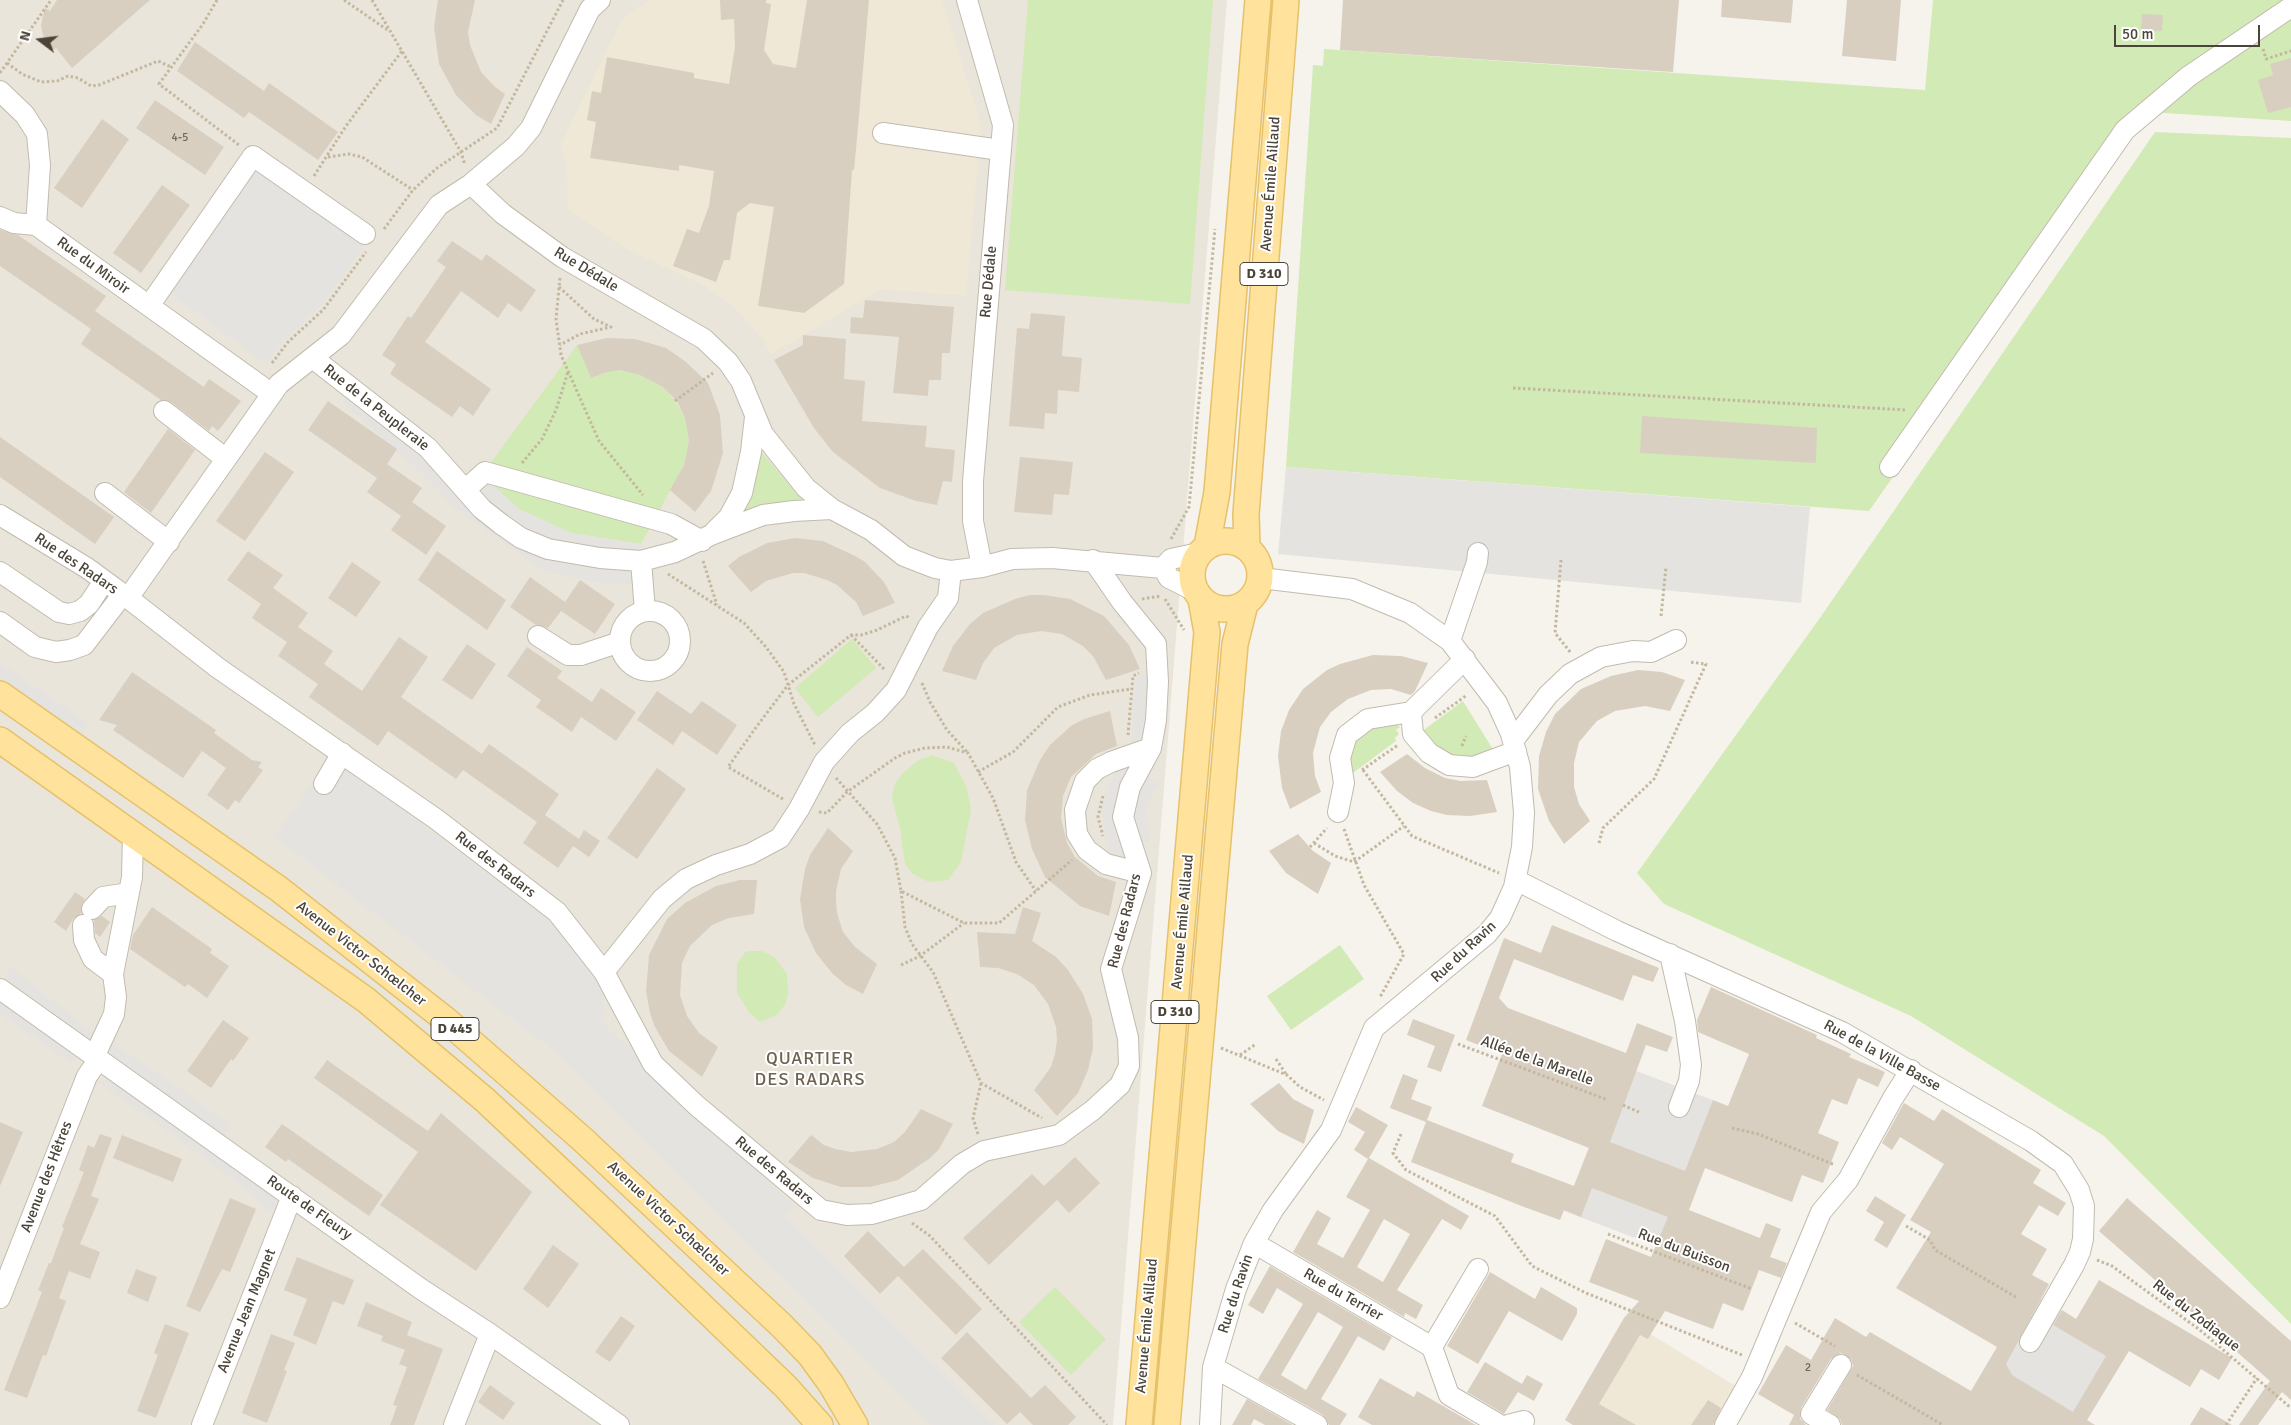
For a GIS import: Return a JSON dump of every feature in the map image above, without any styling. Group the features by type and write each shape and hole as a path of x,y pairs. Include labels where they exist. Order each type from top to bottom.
{"main road":[{"name":"Avenue Émile Aillaud","path":"1203,549 1217,492 1258,0"},
{"name":"Avenue Émile Aillaud","path":"1248,547 1246,514 1286,0"},
{"path":"1228,540 1248,547 1260,566 1261,578 1253,597 1245,604 1234,609 1222,609 1211,606 1198,595 1192,572 1203,549 1228,540"},
{"name":"Avenue Émile Aillaud","path":"1139,1425 1207,632 1198,595"},
{"name":"Avenue Émile Aillaud","path":"1167,1425 1234,654 1245,604"},
{"name":"Avenue Victor Schœlcher","path":"0,694 112,775 279,890 446,1020 581,1138 782,1326 810,1355 831,1384 855,1425"},
{"name":"D 445","path":"0,740 366,1000 485,1100 779,1380 820,1425"}],"street":[{"path":"314,359 348,328 439,205 471,184 516,146 531,128 590,9 600,0"},
{"name":"Rue Dédale","path":"967,0 1003,125 973,481 973,521 982,567"},
{"path":"1890,467 2125,130 2189,76 2291,7"},
{"path":"0,91 25,116 37,134 40,164 36,225 14,223 0,216"},
{"path":"883,133 1000,150"},
{"path":"149,306 253,156 373,236"},
{"name":"Rue Dédale","path":"471,184 503,214 562,257 685,326 704,339 728,362 741,381 763,434 806,488 832,509 871,530 904,556 935,568 951,571 982,567 1012,559 1052,558 1093,560 1163,568"},
{"name":"Rue du Miroir","path":"36,225 272,394"},
{"name":"Rue de la Peupleraie","path":"126,596 169,542 279,384 314,359 428,448 482,509 501,524 532,543 548,549 591,557 647,560 763,515 832,509"},
{"path":"164,411 226,459"},
{"path":"465,490 485,472 671,524 706,538 729,517 742,493 751,452 755,417"},
{"path":"105,493 169,542"},
{"name":"Rue des Radars","path":"0,515 87,568 218,668 436,819 557,912 604,972 653,1064 696,1105 822,1210 856,1215 872,1214 921,1200 962,1164 984,1151 1059,1135 1093,1110 1120,1085 1129,1066 1128,1038 1111,969 1140,873 1123,816 1130,787 1151,748 1156,720 1158,682 1156,644 1122,602 1093,560"},
{"path":"1198,595 1169,578 1163,568 1171,559 1203,549"},
{"path":"1450,641 1477,562 1478,553"},
{"path":"645,610 647,560"},
{"path":"604,972 638,927 668,894 686,879 716,865 750,854 780,838 799,809 824,762 850,733 875,713 896,690 928,627 948,598 951,571"},
{"path":"0,572 59,612 69,614 80,611 89,604 104,581"},
{"name":"Rue du Ravin","path":"1210,1425 1213,1367 1236,1289 1254,1243 1273,1210 1331,1130 1374,1028 1487,934 1509,901 1516,880 1522,847 1524,813 1520,767 1514,746 1497,703 1450,641 1410,613 1352,589 1261,578"},
{"name":"Rue des Radars","path":"0,622 35,647 56,652 70,650 84,645 126,596"},
{"path":"645,610 660,612 672,619 680,632 680,646 674,660 663,669 648,671 634,667 624,656 620,642 623,628 632,616 645,610"},
{"path":"538,636 568,654 581,655 620,642"},
{"path":"1411,712 1413,734 1429,753 1449,765 1473,767 1514,746 1548,695 1570,674 1601,657 1633,651 1651,652 1676,640"},
{"path":"1338,812 1344,783 1340,758 1347,735 1368,719 1411,712 1465,659"},
{"path":"1140,873 1106,864 1087,850 1077,834 1075,810 1085,782 1097,769 1151,748"},
{"path":"324,784 342,753"},
{"name":"Avenue des Hêtres","path":"0,1298 87,1076 97,1057 114,1014 116,997 113,974 132,877 133,835"},
{"name":"Rue de la Ville Basse","path":"1516,880 1546,897 1842,1032 1911,1070 2031,1141 2063,1164 2079,1190 2084,1206 2083,1239 2080,1252 2030,1342"},
{"path":"113,974 93,959 84,940 88,917 103,897 129,893"},
{"path":"1670,954 1685,1021 1691,1066 1689,1081 1679,1107"},
{"name":"Route de Fleury","path":"0,989 421,1289 490,1334 619,1425"},
{"path":"1725,1425 1758,1362 1821,1212 1852,1173 1893,1098 1911,1070"},
{"name":"Avenue Jean Magnet","path":"202,1425 292,1196"},
{"name":"Rue du Terrier","path":"1254,1243 1432,1346"},
{"path":"1478,1268 1432,1346 1449,1395 1500,1425"},
{"path":"454,1425 490,1334"},
{"path":"1830,1425 1811,1414 1841,1365"},
{"path":"1213,1367 1317,1425"}],"path":[{"path":"0,73 51,0"},
{"path":"217,0 203,24 159,84 253,156"},
{"path":"344,0 391,33"},
{"path":"372,0 461,152 471,184"},
{"path":"254,380 259,373 268,367 288,342 323,310 373,236 413,190 437,168 497,128 563,0"},
{"path":"2257,29 2266,58 2291,51"},
{"path":"303,190 327,157 346,126 402,51"},
{"path":"7,64 22,74 41,82 57,81 68,76 78,78 91,86 100,85 158,61 171,67"},
{"path":"327,157 349,154 362,157 413,190"},
{"path":"562,257 556,319 560,345 568,371 599,441 627,478 671,524"},
{"path":"559,287 594,319 611,327 580,334 560,345"},
{"path":"675,401 728,362"},
{"path":"500,477 524,462 542,440 556,410 568,371"},
{"path":"1513,388 1929,411"},
{"path":"706,538 703,564 718,605"},
{"path":"647,560 744,623 766,647 784,672 794,704 824,762 847,792 878,824 895,858 905,927 920,956 933,972 942,990 981,1083 973,1118 984,1151"},
{"path":"1561,560 1555,633 1568,647 1580,668"},
{"path":"1661,616 1666,567"},
{"path":"928,627 906,616 877,630 861,635 851,635 788,685 728,767 799,809 827,813 847,792 905,753 925,748 948,747 968,753"},
{"path":"851,635 881,668 908,669 947,730 968,753 993,798 1016,862 1036,891"},
{"path":"1599,843 1603,828 1654,778 1706,664 1689,662"},
{"path":"1354,775 1483,683"},
{"path":"978,772 1013,752 1058,707 1090,695 1131,690"},
{"path":"1362,770 1412,836 1516,880"},
{"path":"1310,847 1338,812"},
{"path":"1338,812 1354,862 1364,885 1404,954 1367,1018 1374,1028"},
{"path":"1354,862 1404,825"},
{"path":"1314,843 1335,856 1354,862"},
{"path":"901,891 964,923 999,922 1087,850"},
{"path":"901,965 920,956 964,923"},
{"path":"1239,1056 1256,1044"},
{"name":"Allée de la Marelle","path":"1458,1044 1608,1100"},
{"path":"1218,1047 1286,1075"},
{"path":"1276,1059 1286,1075 1300,1087 1340,1109"},
{"path":"981,1083 1044,1120 1059,1135"},
{"path":"1623,1106 1639,1112"},
{"path":"1732,1128 1766,1137 1817,1156 1852,1173"},
{"path":"1401,1134 1393,1153 1406,1170 1495,1216 1532,1266 1586,1293 1758,1362"},
{"path":"898,1208 911,1222 930,1236 1107,1425"},
{"path":"1906,1226 1930,1240 1935,1250 2016,1297"},
{"name":"Rue du Buisson","path":"1608,1234 1752,1289"},
{"name":"Rue du Zodiaque","path":"2080,1252 2112,1266 2200,1330 2291,1408"},
{"path":"2226,1425 2257,1378"}],"shaded area":[{"path":"0,0 1227,0 1113,1425 0,1425"},
{"path":"650,0 942,0 981,125 966,296 881,289 771,354 762,338 728,302 703,285 625,248 568,209 567,167 561,144 619,25 627,15"},
{"path":"264,161 303,190 377,229 320,307 288,336 266,364 170,293"},
{"path":"349,396 463,495 482,475 519,509 571,533 641,544 642,583 604,584 544,571 456,509 421,472 342,402"},
{"path":"1286,467 1810,507 1801,603 1278,554"},
{"path":"0,663 88,722 81,737 0,681"},
{"path":"1149,674 1144,741 1131,744 1135,679"},
{"path":"331,755 555,925 605,987 603,1024 794,1206 786,1215 995,1425 932,1425 550,1048 275,837"},
{"path":"1138,759 1115,823 1125,859 1112,862 1103,824 1102,807 1106,790 1121,764"},
{"path":"1145,777 1160,783 1152,794 1144,816 1150,835 1148,843 1133,837 1132,802"},
{"path":"11,967 95,1034 84,1048 3,981"},
{"path":"0,1001 80,1054 70,1062 0,1014"},
{"path":"109,1040 230,1124 223,1137 104,1054"},
{"path":"1621,1065 1728,1106 1672,1252 1564,1211"},
{"path":"109,1078 273,1190 276,1209 268,1211 253,1195 187,1145 98,1082"},
{"path":"2030,1292 2129,1350 2084,1425 1951,1425"},
{"path":"1624,1318 1739,1388 1719,1425 1573,1425 1565,1420"}],"green space":[{"path":"1028,0 1213,0 1190,304 1005,290"},
{"path":"1933,0 2291,0 2291,121 2149,112 1869,511 1286,467 1313,65 1323,66 1324,49 1925,90"},
{"path":"2155,132 2291,138 2291,1324 2104,1136 1911,1016 1664,904 1637,873 1822,615"},
{"path":"577,345 591,378 620,370 640,375 663,387 675,401 685,418 689,440 684,465 641,544 571,533 519,509 482,475"},
{"path":"762,453 802,500 801,504 741,515 759,454"},
{"path":"852,639 876,668 818,717 795,688"},
{"path":"1463,701 1494,751 1479,758 1444,756 1421,732"},
{"path":"1393,720 1400,727 1396,730 1399,734 1395,738 1396,741 1349,776 1345,760 1360,731"},
{"path":"932,755 954,763 966,786 971,809 961,862 948,880 929,882 913,874 905,864 900,828 892,798 894,786 901,775 917,761"},
{"path":"1340,945 1364,979 1291,1030 1267,996"},
{"path":"746,951 762,951 774,957 787,974 788,992 786,1003 777,1015 760,1022 749,1012 737,993 737,964"},
{"path":"1055,1287 1106,1339 1071,1375 1019,1322"}],"building":[{"path":"57,0 150,0 72,68 56,48 52,51 43,35 41,25 45,8 50,11"},
{"path":"438,0 475,0 468,32 470,45 481,72 495,87 505,94 491,124 476,115 456,95 439,64 434,27"},
{"path":"720,0 766,0 766,3 771,4 764,50 773,64 796,68 807,0 869,0 854,170 852,170 844,284 804,313 758,306 774,207 750,203 737,213 730,260 724,260 716,282 673,266 687,229 699,233 709,206 714,171 679,165 679,171 590,158 596,122 587,120 592,91 601,93 607,57 694,73 694,78 729,84 735,47 734,19 721,20"},
{"path":"1343,0 1679,0 1673,72 1340,50"},
{"path":"1722,0 1793,0 1791,23 1721,17"},
{"path":"1847,0 1901,0 1896,61 1842,56"},
{"path":"2142,14 2163,15 2162,31 2141,30"},
{"path":"195,42 264,91 269,83 338,132 318,160 249,112 244,118 177,71"},
{"path":"2291,58 2291,107 2268,113 2258,80 2273,75 2270,64"},
{"path":"155,100 224,147 205,175 136,128"},
{"path":"102,119 129,139 82,208 54,188"},
{"path":"162,185 190,205 141,273 113,253"},
{"path":"0,230 18,235 106,296 95,311 204,387 209,379 241,401 218,431 212,426 209,431 171,402 161,400 81,344 91,329 0,266"},
{"path":"452,241 482,261 486,254 536,290 521,312 508,303 498,318 461,291 425,342 491,389 473,416 460,406 452,417 390,374 396,364 382,355 408,316 411,318 446,267 437,261"},
{"path":"865,300 954,307 950,353 942,353 941,380 929,380 928,396 893,393 899,337 850,333 851,317 863,318"},
{"path":"1031,313 1065,316 1062,356 1082,358 1079,392 1058,390 1057,414 1045,413 1044,429 1009,426 1017,328 1029,329"},
{"path":"803,335 846,339 844,379 865,381 862,421 927,426 925,447 955,450 952,482 943,481 937,505 916,501 880,488 833,452 814,428 774,360 803,345"},
{"path":"607,338 635,339 666,348 686,362 708,383 720,415 723,453 711,491 695,512 670,490 684,465 689,440 685,418 677,401 663,387 640,375 620,370 591,378 577,345"},
{"path":"328,401 397,449 387,464 422,488 412,502 446,526 426,555 391,530 401,516 367,492 377,478 308,430"},
{"path":"1642,416 1817,428 1816,463 1640,453"},
{"path":"168,429 195,450 151,513 124,492"},
{"path":"0,437 114,517 95,544 0,477"},
{"path":"265,452 294,472 245,541 216,521"},
{"path":"1020,457 1073,462 1069,495 1054,494 1052,515 1014,512"},
{"path":"795,538 823,541 865,562 884,582 895,603 863,616 856,602 837,585 804,573 793,573 766,581 751,592 728,566 739,557 767,543"},
{"path":"248,551 283,575 273,588 308,613 298,627 333,651 324,664 362,691 399,637 428,657 401,697 482,754 489,744 559,794 545,815 579,839 584,830 600,841 589,857 573,846 558,868 523,843 537,822 463,770 456,779 388,731 378,746 309,697 318,684 278,656 287,642 252,618 261,604 227,580"},
{"path":"437,551 506,600 487,630 418,580"},
{"path":"352,562 381,582 356,617 328,598"},
{"path":"530,577 565,602 580,580 615,604 595,634 561,611 548,628 536,625 510,607"},
{"path":"1030,595 1070,599 1104,616 1129,645 1140,669 1106,680 1093,656 1083,646 1062,634 1041,631 1017,635 994,648 983,663 976,680 942,671 953,646 970,624 983,613 1015,599"},
{"path":"467,644 496,664 472,700 442,680"},
{"path":"527,647 562,671 557,678 592,702 601,688 636,712 616,741 581,717 572,732 536,707 541,700 507,676"},
{"path":"1373,655 1401,656 1428,663 1415,691 1411,695 1391,689 1371,690 1348,699 1331,712 1320,727 1313,753 1315,776 1321,792 1290,809 1282,788 1278,756 1281,731 1289,710 1303,689 1327,670 1340,664"},
{"path":"1638,670 1662,672 1685,680 1670,711 1645,706 1615,711 1597,721 1579,742 1574,763 1574,787 1579,804 1590,821 1564,844 1549,821 1538,789 1539,756 1546,732 1555,714 1581,689 1611,676"},
{"path":"132,672 216,730 214,733 252,760 262,762 258,767 263,770 239,803 235,800 228,810 207,795 226,768 202,751 183,778 113,730 117,725 99,720"},
{"path":"657,691 691,714 702,701 737,725 717,755 682,731 673,745 637,720"},
{"path":"1110,711 1117,746 1096,754 1071,777 1063,796 1061,818 1067,843 1075,857 1098,876 1116,882 1109,916 1080,906 1045,877 1032,849 1025,820 1027,790 1040,760 1050,745 1071,726 1084,719"},
{"path":"1407,754 1425,768 1445,778 1461,781 1487,780 1497,812 1470,816 1447,815 1431,811 1413,803 1397,791 1380,772"},
{"path":"657,768 686,789 637,859 607,838"},
{"path":"828,828 853,851 841,869 836,891 837,913 843,932 855,947 877,964 863,994 846,985 832,973 816,953 804,927 800,899 805,869 810,855"},
{"path":"1298,834 1313,851 1331,863 1318,894 1286,873 1269,851"},
{"path":"740,880 757,880 754,914 729,918 712,925 690,946 682,963 680,995 687,1016 699,1033 718,1047 702,1077 669,1051 655,1027 646,991 649,955 667,919 685,903 716,886"},
{"path":"75,892 85,899 81,906 81,913 73,919 66,931 54,922"},
{"path":"152,907 212,949 210,953 229,966 207,998 188,984 185,987 130,949 133,935"},
{"path":"1023,907 1041,913 1032,941 1056,957 1068,970 1083,994 1092,1019 1093,1048 1088,1070 1078,1093 1057,1116 1034,1090 1051,1067 1055,1054 1056,1027 1048,1004 1034,985 1017,974 998,968 980,967 977,932 1015,934"},
{"path":"102,916 110,922 100,937 95,933 94,920"},
{"path":"1552,925 1659,968 1653,982 1633,975 1623,1001 1514,959 1499,998 1508,1008 1626,1053 1637,1023 1673,1037 1667,1052 1646,1045 1610,1142 1685,1171 1713,1100 1728,1106 1749,1054 1698,1032 1697,1020 1711,987 1817,1035 1816,1038 1851,1054 1849,1057 1885,1072 1878,1087 1858,1078 1847,1105 1832,1099 1818,1133 1839,1142 1823,1183 1802,1175 1792,1202 1705,1168 1689,1210 1760,1238 1766,1223 1781,1229 1770,1257 1787,1263 1781,1278 1759,1270 1743,1311 1723,1303 1713,1329 1665,1311 1648,1339 1640,1335 1599,1404 1636,1425 1573,1425 1565,1420 1624,1318 1639,1301 1589,1282 1606,1239 1651,1257 1668,1217 1592,1188 1581,1217 1564,1210 1560,1220 1524,1207 1411,1162 1426,1122 1390,1108 1403,1074 1418,1080 1411,1099 1432,1107 1427,1120 1514,1154 1511,1162 1574,1186 1589,1148 1482,1106 1502,1054 1466,1040 1504,938 1541,953"},
{"path":"1413,1019 1455,1035 1441,1072 1427,1067 1435,1046 1407,1035"},
{"path":"223,1020 249,1038 233,1061 231,1059 211,1088 187,1071"},
{"path":"327,1060 428,1131 441,1113 532,1192 476,1271 380,1205 418,1152 314,1078"},
{"path":"1279,1083 1293,1099 1314,1110 1304,1144 1278,1131 1250,1104"},
{"path":"1904,1103 1934,1121 1942,1109 2041,1170 2033,1183 2066,1203 2058,1216 2039,1205 2021,1234 2047,1249 2032,1275 2049,1284 2006,1364 2012,1375 2073,1412 2106,1356 2053,1325 2062,1310 2076,1319 2099,1280 2232,1358 2219,1380 2201,1369 2190,1387 2129,1351 2087,1420 2095,1425 1842,1425 1840,1419 1827,1410 1853,1366 1851,1359 1841,1353 1831,1359 1801,1408 1800,1419 1806,1425 1789,1425 1794,1415 1758,1394 1786,1345 1811,1360 1835,1318 1866,1337 1870,1332 1971,1391 1997,1347 1896,1288 1931,1232 1910,1220 1944,1164 1900,1137 1892,1150 1882,1143"},
{"path":"1356,1107 1388,1125 1369,1158 1469,1216 1461,1230 1442,1219 1397,1290 1423,1305 1416,1319 1405,1313 1404,1317 1293,1252 1317,1210 1331,1218 1317,1244 1343,1258 1370,1210 1346,1197 1368,1159 1354,1150 1365,1132 1348,1122","holes":["1384,1219 1410,1234 1383,1282 1357,1267"]},
{"path":"921,1109 953,1124 939,1149 930,1158 898,1180 870,1187 841,1187 813,1178 788,1162 811,1135 824,1145 835,1149 851,1152 877,1149 894,1142 905,1132"},
{"path":"0,1122 23,1132 0,1186"},
{"path":"282,1124 383,1195 369,1216 288,1159 286,1162 265,1147"},
{"path":"100,1134 112,1138 91,1196 99,1199 80,1244 100,1252 90,1279 69,1271 59,1298 66,1301 46,1356 43,1355 27,1398 4,1390 42,1292 38,1290 49,1263 51,1263 64,1228 62,1227 84,1172 79,1170 88,1145 94,1148"},
{"path":"122,1135 182,1159 173,1182 113,1158"},
{"path":"1075,1157 1100,1183 1069,1213 1057,1200 989,1265 963,1238 1032,1174 1044,1186"},
{"path":"1875,1196 1906,1215 1887,1248 1874,1240 1884,1222 1866,1211"},
{"path":"230,1198 256,1209 230,1272 222,1269 200,1312 186,1306"},
{"path":"2127,1198 2291,1341 2291,1400 2282,1392 2258,1425 2239,1425 2270,1381 2099,1231"},
{"path":"868,1231 904,1267 923,1249 982,1309 956,1335 898,1276 880,1294 844,1256"},
{"path":"553,1245 579,1264 548,1308 523,1289"},
{"path":"297,1257 354,1280 344,1305 333,1301 316,1345 293,1335 307,1299 284,1290"},
{"path":"1270,1266 1392,1337 1384,1351 1358,1336 1321,1399 1347,1414 1340,1425 1329,1425 1323,1415 1258,1379 1303,1304 1277,1288 1263,1314 1248,1305","holes":["1318,1312 1343,1327 1306,1390 1281,1375"]},
{"path":"136,1269 157,1277 148,1302 127,1293"},
{"path":"1490,1272 1535,1299 1541,1287 1577,1308 1577,1314 1562,1341 1509,1311 1478,1364 1447,1346"},
{"path":"366,1302 412,1322 407,1335 443,1349 414,1425 390,1425 397,1406 393,1405 407,1367 399,1364 405,1350 381,1341 383,1336 357,1326"},
{"path":"621,1316 635,1326 610,1362 595,1352"},
{"path":"165,1324 189,1333 156,1418 137,1411 158,1355 154,1353"},
{"path":"967,1332 1031,1398 1045,1385 1076,1417 1068,1425 1033,1425 1020,1412 1007,1424 941,1358"},
{"path":"271,1334 295,1343 284,1370 287,1371 267,1423 242,1413"},
{"path":"1485,1362 1522,1384 1527,1375 1543,1384 1534,1401 1518,1392 1504,1414 1467,1392"},
{"path":"1380,1378 1414,1397 1417,1391 1476,1425 1372,1425 1358,1417"},
{"path":"490,1385 515,1403 503,1420 478,1402"},
{"path":"1247,1399 1293,1425 1265,1425 1254,1419 1251,1425 1232,1425"},
{"path":"1708,1400 1721,1408 1713,1425 1691,1425"},
{"path":"2201,1407 2232,1425 2190,1425"}],"district":[{"name":"QUARTIER DES RADARS","path":"810,1069"}]}
